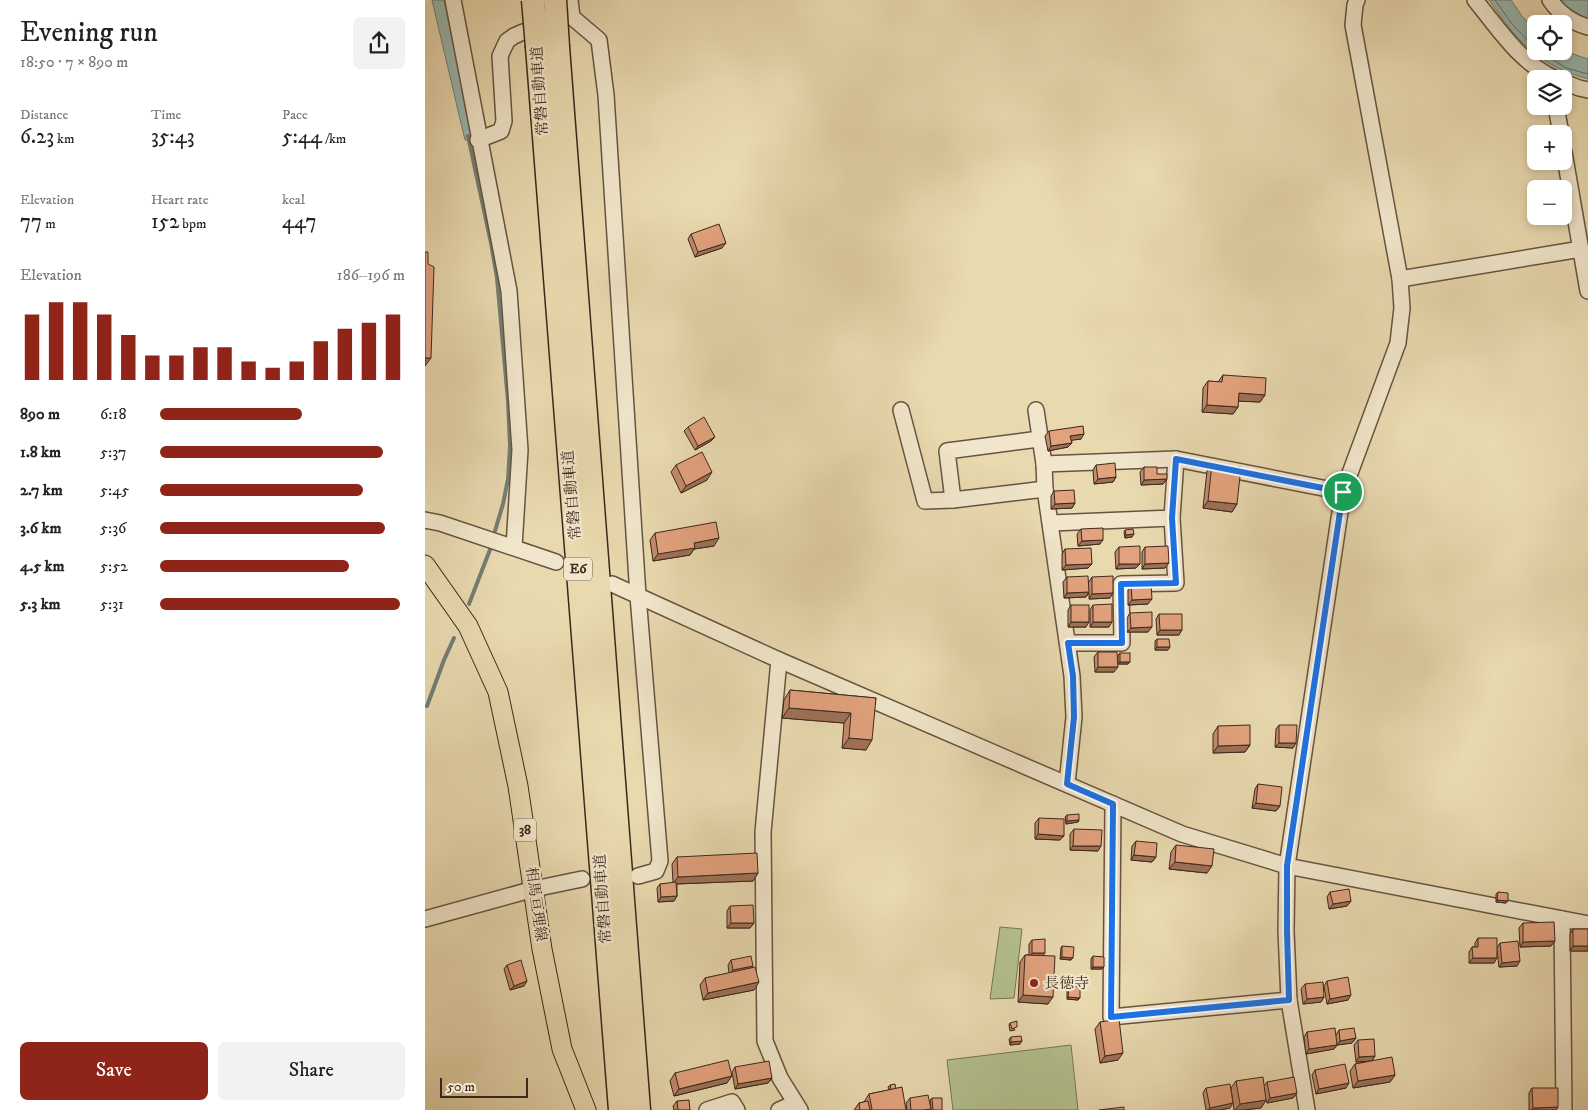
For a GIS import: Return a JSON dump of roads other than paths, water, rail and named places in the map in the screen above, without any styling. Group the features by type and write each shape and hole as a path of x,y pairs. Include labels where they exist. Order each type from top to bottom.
{"highway":[{"name":"常磐自動車道","path":"533,0 547,47 629,1101"},
{"name":"常磐自動車道","path":"547,47 555,0"}],"main road":[{"name":"相馬亘理線","path":"425,564 468,626 498,692 518,786 542,949 563,1050 586,1110"}],"street":[{"path":"453,0 478,140 509,291 520,450 513,547"},
{"path":"570,0 572,17 599,40 606,95 638,596 660,861 656,871 638,876"},
{"path":"1307,1110 1289,1000 1287,866 1343,492 1398,343 1402,308 1400,279 1353,25 1357,0"},
{"path":"1475,0 1521,56 1539,70"},
{"path":"1550,0 1554,7 1567,17 1588,28"},
{"path":"478,140 501,131 504,121 500,56 507,41 523,32 560,25 584,26"},
{"path":"1572,85 1588,90"},
{"path":"1567,170 1588,291"},
{"path":"1400,279 1581,249"},
{"path":"901,410 925,501 953,500 1045,489"},
{"path":"1036,410 1044,464 1045,489 1073,676 1074,717 1067,784"},
{"path":"953,500 947,451 1039,439"},
{"path":"1044,464 1176,459 1343,492"},
{"path":"1068,643 1122,643 1121,584 1176,583 1172,518 1176,459"},
{"path":"1051,523 1172,518"},
{"path":"425,520 440,523 557,562"},
{"path":"612,584 779,660 1181,834 1287,866 1588,924"},
{"path":"779,660 763,832 765,1041 780,1078 798,1107 779,1110"},
{"path":"1113,804 1111,1017 1289,1000"},
{"path":"425,919 534,889 582,879"},
{"path":"1562,919 1564,1110"},
{"path":"707,1110 733,1102 737,1110"}],"water":[{"path":"432,0 444,0 473,139 465,140"},
{"path":"1489,0 1511,0 1527,22 1527,47"},
{"path":"1559,0 1588,0 1588,20 1563,4"},
{"path":"1572,54 1588,59 1588,79 1572,74 1572,70 1562,70 1544,60 1572,60"}],"waterway":[{"path":"468,136 497,278 508,401 510,446 508,479 495,531"},
{"path":"469,604 491,547"},
{"path":"427,706 454,638"}],"place":[{"name":"長徳寺","path":"1034,983"}]}
